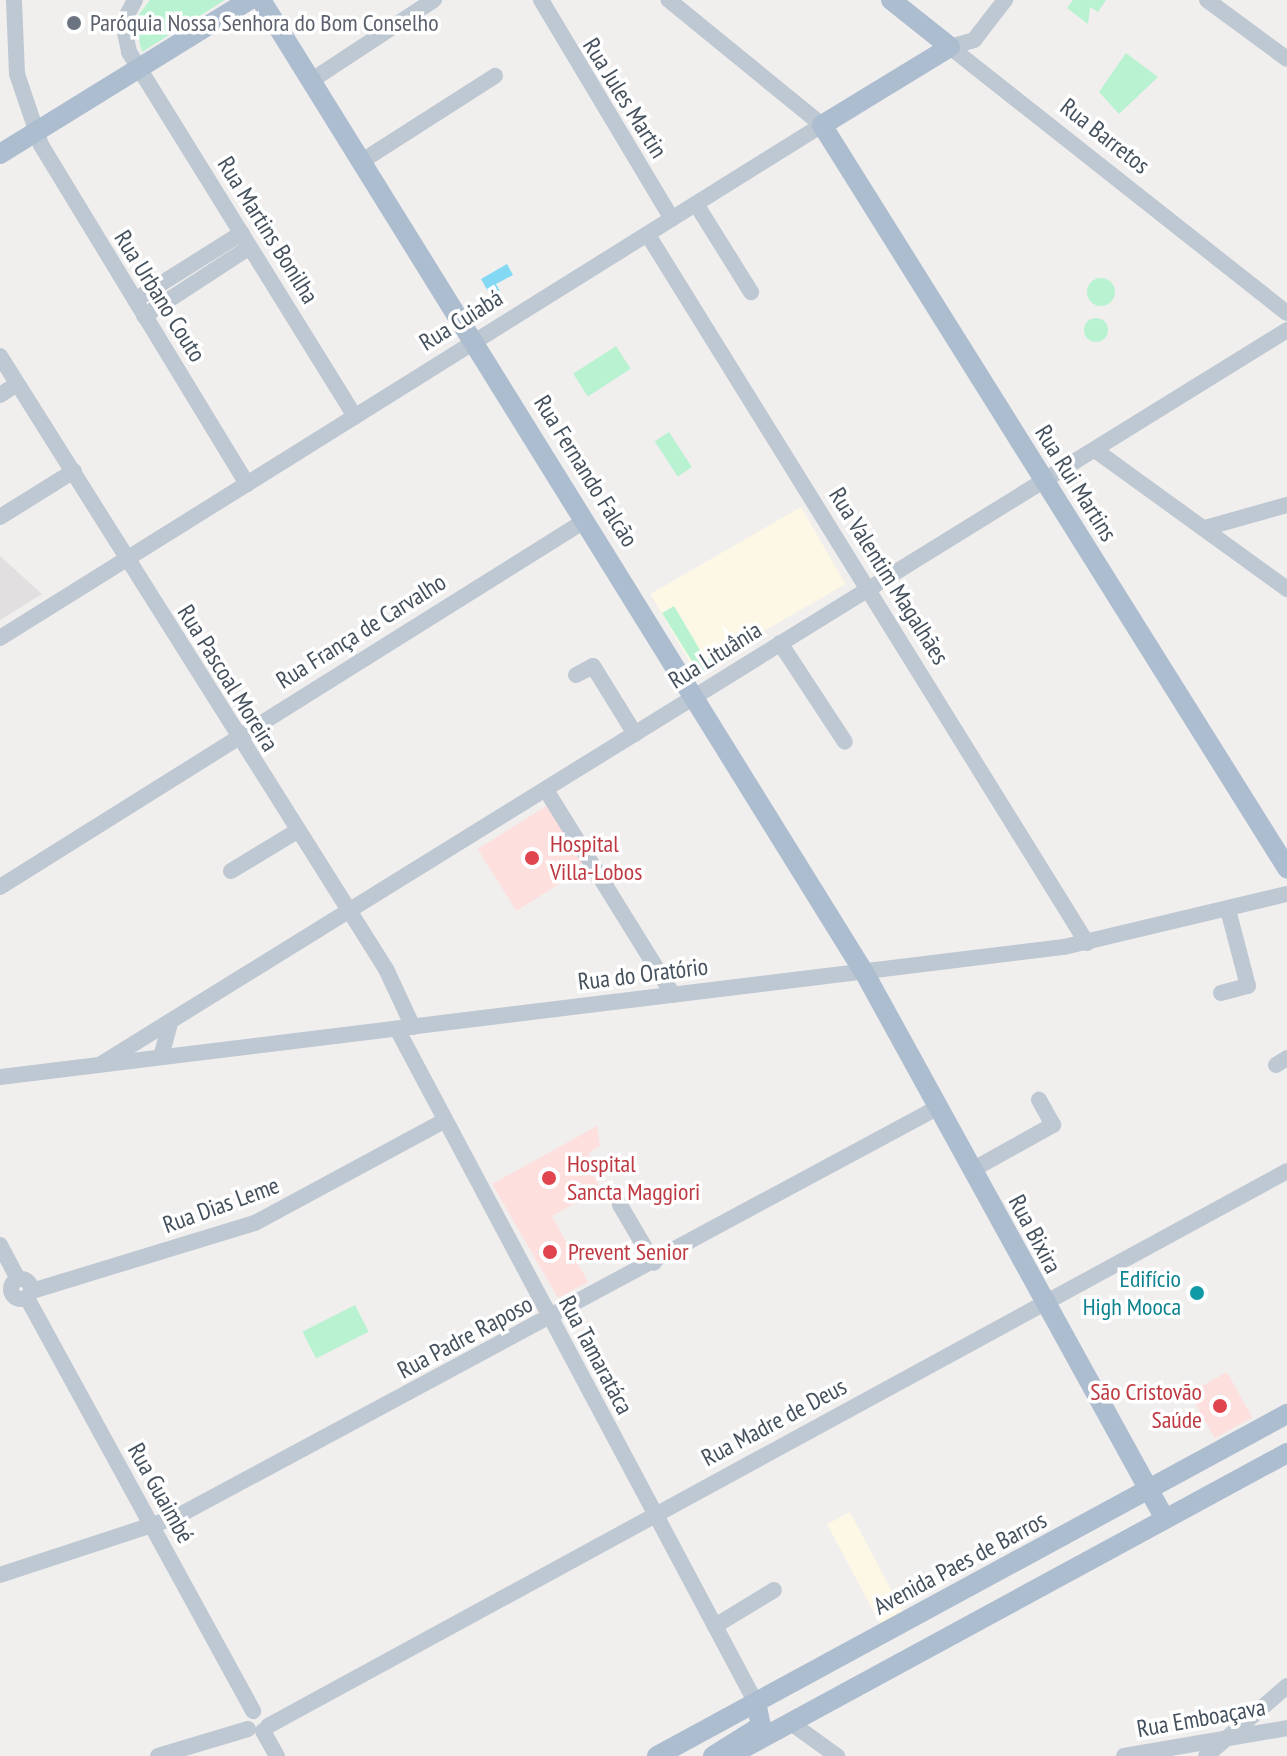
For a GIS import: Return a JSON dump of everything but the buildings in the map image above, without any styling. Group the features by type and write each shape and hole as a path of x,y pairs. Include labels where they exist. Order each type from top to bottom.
{"main road":[{"path":"0,154 249,0"},
{"name":"Rua Fernando Falcão","path":"261,0 696,696 864,972"},
{"name":"Rua Barretos","path":"891,0 950,47"},
{"name":"Rua Cuiabá","path":"822,125 950,47"},
{"name":"Rua Rui Martins","path":"822,125 1287,868"},
{"name":"Rua Bixira","path":"864,972 1146,1490 1165,1519"},
{"name":"Avenida Paes de Barros","path":"657,1756 1287,1414"},
{"path":"729,1756 753,1750 791,1723 1287,1453"},
{"path":"713,1756 761,1726 756,1703"}],"street":[{"name":"Rua Urbano Couto","path":"14,0 13,54 35,132 247,484"},
{"name":"Rua Martins Bonilha","path":"135,0 123,38 139,69 355,417"},
{"path":"312,80 434,0"},
{"name":"Rua Jules Martin","path":"541,0 672,219"},
{"path":"669,0 822,125"},
{"path":"950,47 974,40 1005,0"},
{"path":"1207,0 1287,59"},
{"name":"Rua Barretos","path":"950,47 1287,313"},
{"path":"362,161 495,76"},
{"name":"Rua Cuiabá","path":"0,638 822,125"},
{"path":"696,204 751,292"},
{"name":"Rua Valentim Magalhães","path":"648,235 1087,943"},
{"path":"144,316 190,276 246,240"},
{"path":"135,300 190,276"},
{"name":"Rua Lituânia","path":"101,1064 350,913 867,588 1287,330"},
{"name":"Rua Pascoal Moreira","path":"0,356 350,913 405,1028"},
{"path":"0,395 17,384"},
{"path":"1095,450 1287,589"},
{"path":"0,517 74,471"},
{"path":"1205,528 1287,505"},
{"name":"Rua França de Carvalho","path":"0,887 586,520"},
{"path":"780,643 845,742"},
{"path":"576,675 593,666 635,734"},
{"path":"546,790 673,995"},
{"path":"231,871 297,831"},
{"name":"Rua do Oratório","path":"2,1074 142,1060 1087,943 1287,894"},
{"path":"1221,993 1248,986 1228,910"},
{"path":"161,1057 170,1023"},
{"name":"Rua Tamaratáca","path":"405,1028 442,1122 756,1703"},
{"path":"142,1060 151,1032"},
{"path":"972,1170 1053,1125 1039,1100"},
{"name":"Rua Padre Raposo","path":"0,1575 152,1527 550,1319 937,1108"},
{"name":"Rua Dias Leme","path":"19,1289 255,1223 442,1122"},
{"name":"Rua Madre de Deus","path":"256,1721 282,1713 1287,1171"},
{"path":"620,1205 654,1263"},
{"name":"Rua Guaimbé","path":"0,1245 19,1289 277,1756"},
{"path":"715,1626 774,1590"},
{"path":"1206,1756 1287,1686"},
{"path":"158,1756 256,1721"},
{"path":"791,1723 837,1756"},
{"name":"Rua Emboaçava","path":"1124,1756 1287,1728"}],"shaded area":[{"path":"801,507 846,584 695,671 650,594"},
{"path":"0,556 42,594 0,620"},
{"name":"Hospital Villa-Lobos","path":"548,805 587,867 516,911 478,849"},
{"name":"Hospital Sancta Maggiori","path":"597,1126 600,1146 589,1153 589,1164 601,1189 552,1216 588,1282 558,1298 492,1184"},
{"name":"São Cristovão Saúde","path":"1227,1372 1252,1417 1215,1438 1189,1393"},
{"path":"850,1512 904,1613 881,1625 827,1524"}],"green space":[{"path":"150,0 225,0 142,52 134,21"},
{"path":"1073,0 1106,0 1098,12 1090,7 1088,24 1067,8"},
{"path":"1126,53 1158,77 1119,114 1099,92"},
{"path":"1101,278 1111,282 1115,292 1111,302 1101,306 1091,302 1087,292 1091,282"},
{"path":"1096,318 1104,322 1108,330 1104,338 1096,342 1088,338 1084,330 1088,322"},
{"path":"616,346 631,369 588,396 573,374"},
{"path":"669,432 692,467 678,476 655,441"},
{"path":"674,606 706,660 738,641 743,649 701,676 662,613"},
{"path":"355,1305 369,1332 316,1359 302,1332"}],"water":[{"path":"507,264 513,275 496,284 503,297 494,302 481,279"}],"place":[{"name":"Paróquia Nossa Senhora do Bom Conselho","path":"74,23"},
{"name":"Hospital Villa-Lobos","path":"532,858"},
{"name":"Hospital Sancta Maggiori","path":"549,1178"},
{"name":"Prevent Senior","path":"550,1252"},
{"name":"Edifício High Mooca","path":"1197,1293"},
{"name":"São Cristovão Saúde","path":"1220,1406"}]}
